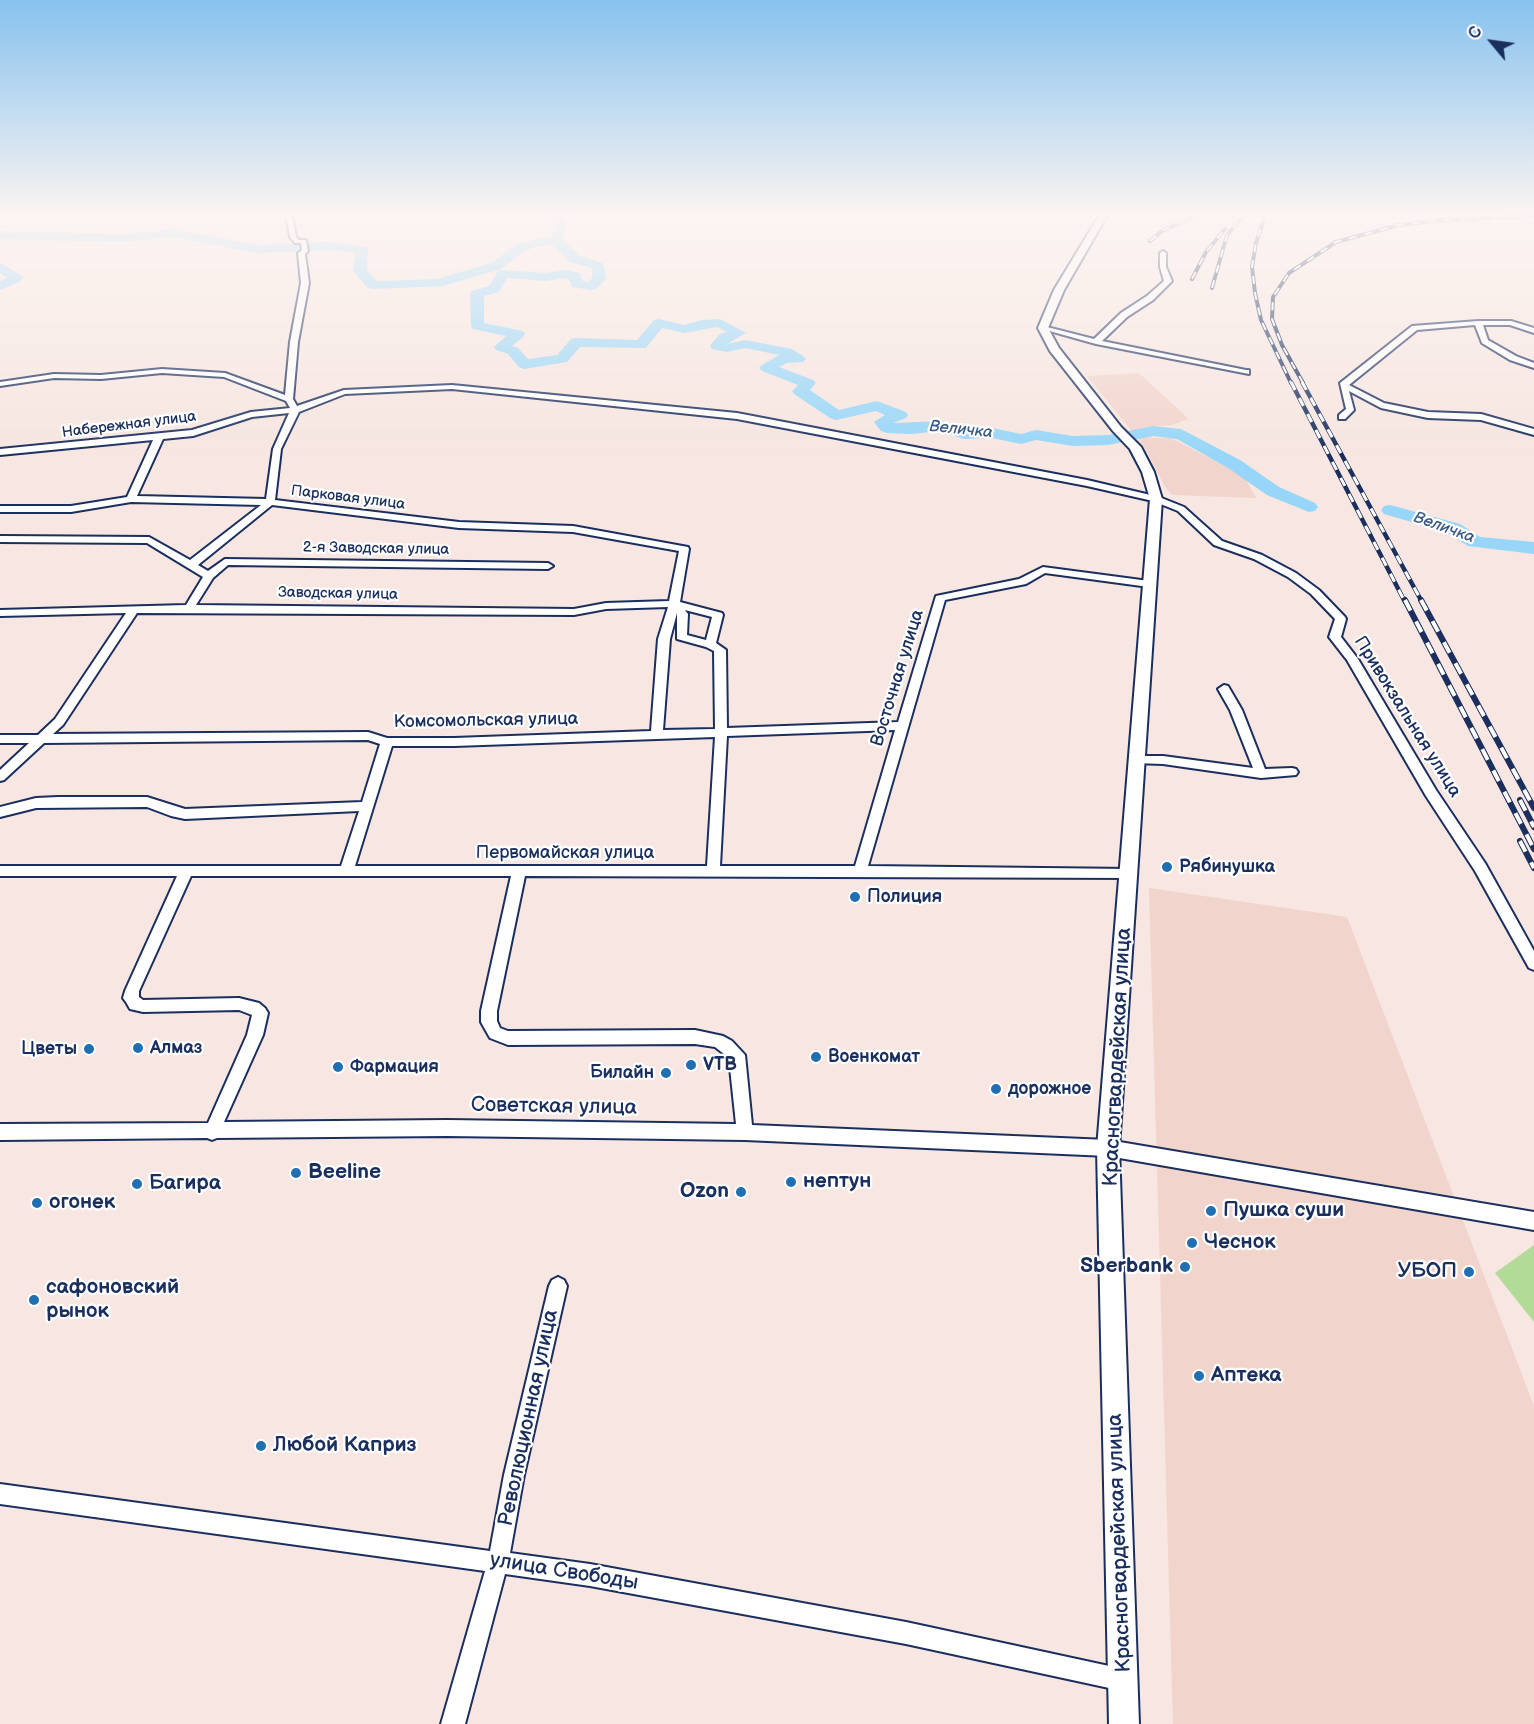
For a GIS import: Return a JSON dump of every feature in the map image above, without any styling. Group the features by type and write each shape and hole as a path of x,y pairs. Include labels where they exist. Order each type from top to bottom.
{"street":[{"path":"295,410 289,399 294,342 303,294"},
{"path":"1057,294 1043,328 1054,350 1117,429 1135,447 1148,472 1156,499"},
{"path":"1096,342 1124,315 1154,294"},
{"path":"1478,323 1485,341 1513,358 1534,366"},
{"path":"1343,385 1415,328 1478,323 1511,324 1534,331"},
{"path":"1043,328 1096,342 1246,372"},
{"path":"0,384 54,376 101,377 162,371 201,372 241,379 289,399"},
{"path":"1342,417 1350,410 1343,385"},
{"path":"1343,385 1381,405 1428,415 1481,417 1534,432"},
{"name":"Набережная улица","path":"0,452 193,433 251,415 295,410 344,392 452,387 737,416 1087,483 1156,499"},
{"name":"Парковая улица","path":"295,410 277,449 270,502 459,525 573,529 684,549 674,604"},
{"path":"131,500 160,436"},
{"name":"Красногвардейская улица","path":"1124,1724 1108,1148 1156,499"},
{"name":"Привокзальная улица","path":"1156,499 1181,509 1218,543 1258,557 1292,575 1315,592 1341,619 1335,637 1352,659 1431,793 1480,867 1534,964"},
{"path":"0,509 71,509 131,500 270,502"},
{"path":"191,565 270,502"},
{"path":"0,539 149,540 209,576"},
{"name":"2-я Заводская улица","path":"189,608 209,576 225,562 548,566"},
{"name":"Восточная улица","path":"860,871 940,598 1022,582 1042,570 1149,584"},
{"path":"674,604 683,614 681,637 710,644 720,650 721,732 713,871"},
{"path":"657,735 664,639 674,604"},
{"name":"Заводская улица","path":"0,613 189,608 574,612 606,606 674,604 718,615 710,644"},
{"path":"0,777 59,722 133,611"},
{"path":"1224,689 1236,710 1261,774"},
{"name":"Комсомольская улица","path":"0,739 368,736 387,742 902,726"},
{"path":"346,872 387,742"},
{"path":"1137,760 1163,760 1261,774 1292,772"},
{"path":"0,813 36,803 58,802 147,802 185,814 367,806"},
{"name":"Первомайская улица","path":"0,871 860,871 1130,874"},
{"path":"519,871 489,1011 489,1023 495,1033 508,1038 695,1037 718,1041 736,1055 745,1132"},
{"path":"186,872 132,991 131,999 135,1005 143,1006 239,1004 254,1008 260,1013 255,1035 212,1132"},
{"name":"Советская улица","path":"0,1132 212,1132 447,1128 745,1132 1108,1148"},
{"path":"1108,1148 1534,1221"},
{"name":"Революционная улица","path":"453,1724 498,1562 514,1475 558,1286"},
{"name":"улица Свободы","path":"0,1494 498,1562 517,1567 590,1575 792,1610 1123,1680"}],"shaded area":[{"path":"1139,373 1189,419 1172,425 1145,427 1152,438 1171,438 1244,476 1256,498 1172,495 1165,487 1144,446 1087,376"},
{"path":"1149,888 1347,917 1534,1406 1534,1724 1173,1724"}],"green space":[{"path":"1534,1245 1534,1322 1495,1273"}],"waterway":[{"name":"Величка","path":"477,294 478,326 518,334 501,347 513,351 524,364 562,359 576,342 641,345 659,323 684,329 702,324 720,323 739,333 725,337 717,346 727,348 745,344 787,352 798,359 784,358 767,368 808,383 800,391 836,415 877,406 900,415 882,422 887,428 911,429 942,426 964,434 992,433 1021,439 1036,435 1073,441 1108,440 1153,431 1181,434 1234,464 1273,491 1309,507"},
{"name":"Величка","path":"1390,510 1453,528 1475,542 1534,548"}],"railway":[{"path":"1255,294 1261,320 1291,383"},
{"path":"1275,294 1272,319 1282,345 1303,383"},
{"path":"1291,382 1405,602"},
{"path":"1302,382 1422,602"},
{"path":"1405,600 1534,849"},
{"path":"1421,600 1534,808"},
{"path":"1520,800 1534,827"},
{"path":"1520,841 1534,868"}],"place":[{"name":"Рябинушка","path":"1167,867"},
{"name":"Полиция","path":"855,897"},
{"name":"Алмаз","path":"138,1048"},
{"name":"Цветы","path":"89,1049"},
{"name":"Военкомат","path":"816,1057"},
{"name":"VTB","path":"691,1065"},
{"name":"Фармация","path":"338,1067"},
{"name":"Билайн","path":"666,1073"},
{"name":"дорожное","path":"996,1089"},
{"name":"Beeline","path":"296,1173"},
{"name":"нептун","path":"791,1182"},
{"name":"Багира","path":"137,1184"},
{"name":"Ozon","path":"741,1192"},
{"name":"огонек","path":"37,1203"},
{"name":"Пушка суши","path":"1211,1211"},
{"name":"Чеснок","path":"1192,1243"},
{"name":"Sberbank","path":"1185,1267"},
{"name":"УБОП","path":"1469,1272"},
{"name":"сафоновский рынок","path":"34,1300"},
{"name":"Аптека","path":"1199,1376"},
{"name":"Любой Каприз","path":"261,1446"}]}
